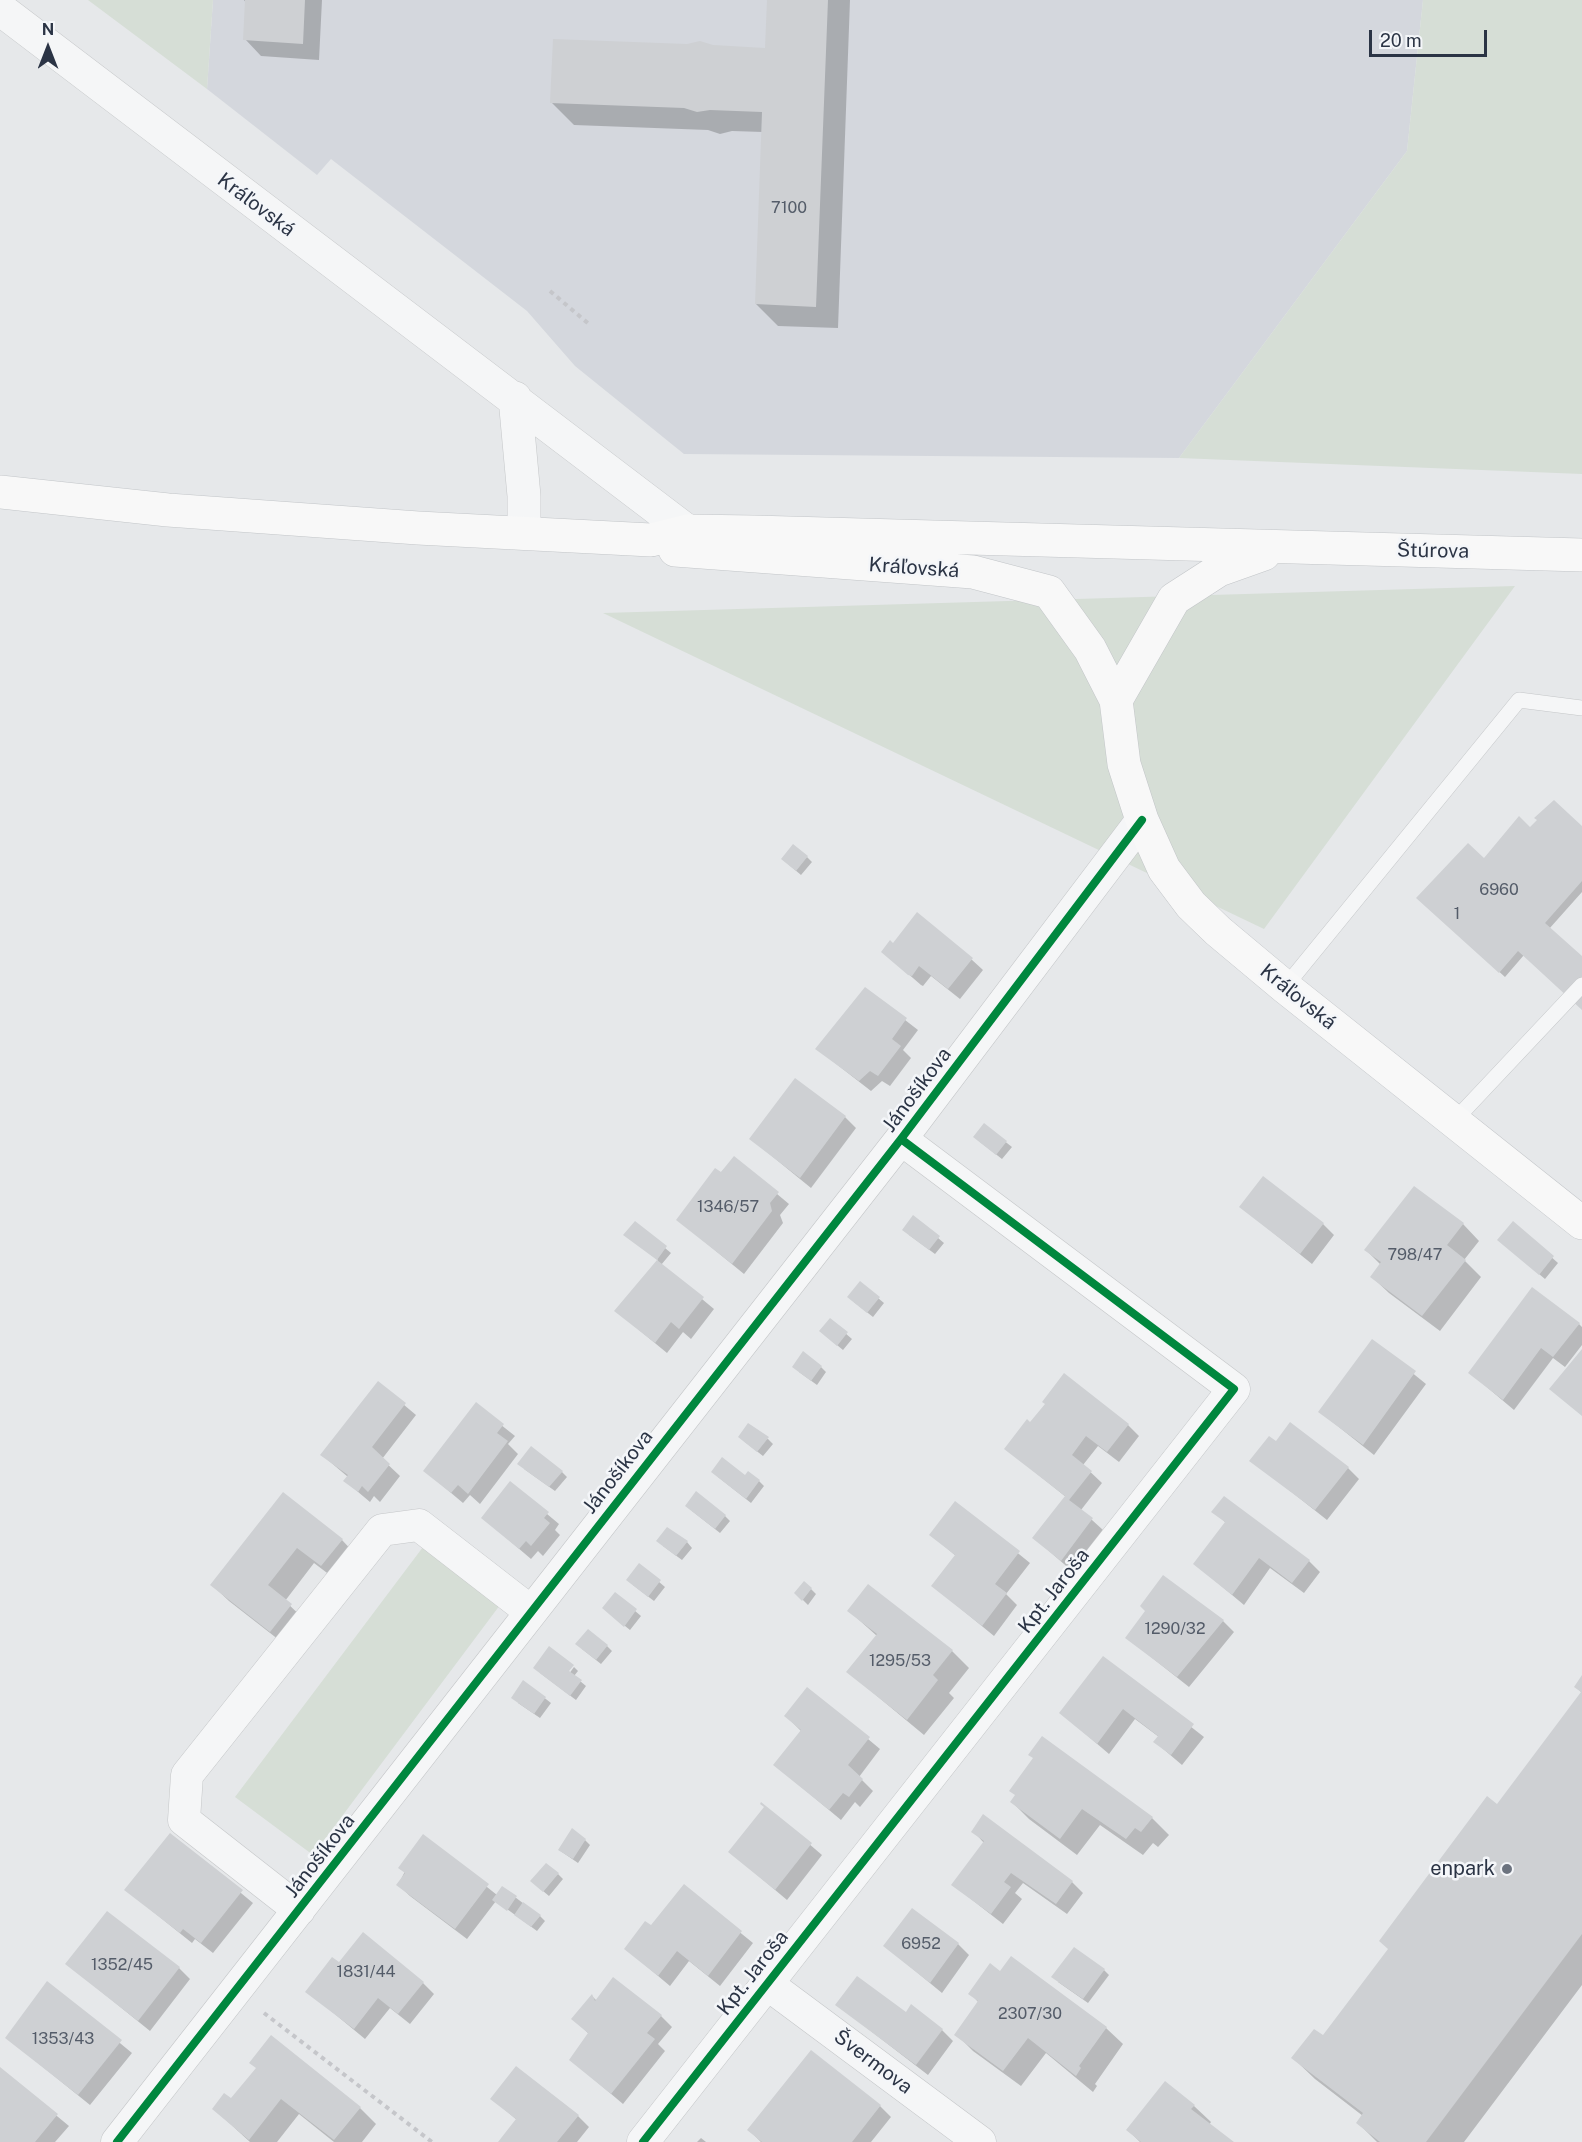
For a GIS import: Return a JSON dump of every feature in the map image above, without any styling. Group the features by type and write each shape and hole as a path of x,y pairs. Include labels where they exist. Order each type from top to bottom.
{"main road":[{"path":"0,492 168,510 418,528 651,540"},
{"name":"Štúrova","path":"651,540 687,531 1582,555"},
{"name":"Kráľovská","path":"651,540 678,551 973,572 1049,592 1090,649 1116,700 1124,764 1142,820 1164,869 1191,905 1218,931 1285,987 1582,1223"},
{"path":"1116,700 1174,599 1219,570 1283,548"}],"street":[{"name":"Kráľovská","path":"0,9 515,398 687,531"},
{"path":"515,398 524,496 524,533"},
{"name":"Jánošíkova","path":"117,2142 901,1139 1142,820"},
{"name":"Kpt. Jaroša","path":"643,2142 1234,1389 901,1139"},
{"name":"Jánošíkova","path":"299,1910 184,1820 187,1775 382,1530 420,1525 530,1611"},
{"name":"Švermova","path":"766,1983 980,2142"}],"lane":[{"path":"1285,987 1519,700 1582,708"},
{"path":"1454,1121 1582,985"}],"path":[{"path":"550,291 590,325"},
{"path":"257,2007 432,2142"}],"shaded area":[{"path":"88,0 213,0 207,89"},
{"path":"213,0 1423,0 1407,151 1179,458 684,454 575,366 527,311 331,159 317,175 207,89"},
{"path":"1423,0 1582,0 1582,474 1179,458 1407,151"},
{"path":"1515,586 1264,929 603,613"},
{"path":"423,1547 500,1605 313,1855 235,1797"}],"building":[{"path":"245,0 305,0 303,44 243,40"},
{"path":"767,0 828,0 816,307 755,304 762,112 710,110 697,112 684,108 550,103 553,39 687,44 700,41 713,45 765,48"},
{"path":"1554,800 1582,826 1582,881 1545,923 1582,956 1582,1010 1518,951 1499,973 1416,898 1468,843 1484,858 1519,816 1530,827 1537,820 1534,818"},
{"path":"793,844 808,856 796,871 781,859"},
{"path":"917,912 973,958 948,989 919,966 912,976 908,975 881,952 890,940 893,943"},
{"path":"865,987 907,1018 892,1039 901,1046 878,1076 870,1071 859,1081 815,1049"},
{"path":"795,1078 846,1116 800,1178 749,1139"},
{"path":"984,1123 1007,1141 996,1155 973,1137"},
{"path":"734,1156 779,1192 770,1203 772,1211 732,1264 676,1220 715,1168 721,1172"},
{"path":"1263,1176 1324,1223 1300,1254 1239,1207"},
{"path":"1414,1186 1464,1223 1447,1245 1466,1260 1422,1316 1370,1277 1381,1262 1364,1250"},
{"path":"913,1215 940,1236 929,1250 902,1230"},
{"path":"635,1221 667,1246 657,1260 623,1235"},
{"path":"1513,1221 1554,1256 1539,1275 1497,1240"},
{"path":"657,1260 704,1297 679,1329 671,1322 655,1343 614,1311"},
{"path":"860,1281 880,1297 867,1313 847,1297"},
{"path":"1532,1287 1580,1323 1553,1357 1541,1348 1503,1400 1468,1373"},
{"path":"830,1318 848,1332 837,1346 819,1331"},
{"path":"1372,1339 1416,1371 1363,1445 1318,1412"},
{"path":"1582,1349 1582,1416 1549,1389"},
{"path":"803,1351 822,1366 811,1381 792,1367"},
{"path":"1064,1373 1129,1424 1107,1452 1086,1436 1072,1455 1092,1471 1069,1500 1093,1518 1061,1561 1032,1538 1065,1496 1004,1449 1027,1419 1030,1422 1045,1404 1042,1402"},
{"path":"378,1381 406,1403 372,1447 390,1464 368,1492 362,1486 358,1492 343,1481 348,1475 320,1455"},
{"path":"476,1402 504,1424 497,1433 508,1441 468,1494 458,1485 451,1493 423,1471"},
{"path":"1290,1422 1349,1467 1315,1510 1249,1461 1269,1436 1276,1441"},
{"path":"748,1423 769,1437 757,1452 738,1437"},
{"path":"531,1446 563,1471 549,1487 517,1464"},
{"path":"722,1457 745,1475 748,1471 760,1480 746,1499 711,1472"},
{"path":"510,1481 549,1512 544,1518 550,1523 531,1546 526,1541 519,1549 481,1518"},
{"path":"696,1491 726,1515 715,1529 685,1506"},
{"path":"283,1492 343,1539 321,1566 297,1548 268,1585 292,1604 270,1632 210,1585"},
{"path":"1224,1496 1310,1560 1292,1583 1259,1558 1232,1595 1193,1564 1225,1522 1211,1512"},
{"path":"955,1501 1020,1551 995,1584 1007,1593 982,1626 931,1586 955,1555 929,1535"},
{"path":"667,1527 688,1541 676,1556 656,1541"},
{"path":"639,1563 661,1580 648,1597 626,1580"},
{"path":"1163,1575 1224,1620 1177,1677 1125,1638 1145,1611 1140,1606"},
{"path":"804,1581 812,1588 802,1601 794,1593"},
{"path":"868,1584 953,1650 933,1675 938,1680 907,1720 846,1672 877,1634 847,1611"},
{"path":"615,1592 637,1609 624,1627 602,1608"},
{"path":"588,1629 608,1645 596,1660 575,1644"},
{"path":"549,1646 574,1665 569,1671 582,1680 570,1696 533,1668"},
{"path":"1103,1656 1194,1724 1171,1755 1153,1742 1158,1736 1123,1709 1097,1744 1059,1713"},
{"name":"enpark","path":"1582,1675 1582,1934 1426,2142 1380,2142 1356,2123 1363,2113 1291,2058 1314,2029 1323,2035 1388,1949 1379,1941 1487,1796 1497,1804 1581,1692 1574,1687"},
{"path":"523,1680 546,1697 534,1714 511,1698"},
{"path":"807,1687 870,1737 848,1765 863,1779 849,1797 843,1793 829,1810 773,1765 801,1730 784,1716"},
{"path":"1042,1736 1153,1817 1141,1832 1135,1828 1126,1839 1082,1809 1060,1839 1010,1802 1015,1795 1009,1791 1033,1758 1028,1755"},
{"path":"761,1802 812,1843 775,1890 728,1852 764,1807 760,1804"},
{"path":"983,1814 1073,1881 1056,1904 1011,1873 1004,1882 1011,1887 991,1914 951,1885 984,1841 971,1832"},
{"path":"572,1828 586,1839 573,1859 558,1850"},
{"path":"170,1833 243,1890 201,1943 183,1929 180,1933 124,1890"},
{"path":"423,1834 489,1884 455,1929 396,1885 405,1873 398,1868"},
{"path":"546,1863 559,1873 543,1892 530,1881"},
{"path":"684,1884 742,1931 708,1976 677,1951 658,1976 624,1949 645,1921 651,1925"},
{"path":"502,1886 517,1896 507,1911 492,1900"},
{"path":"523,1902 541,1915 531,1927 514,1915"},
{"path":"912,1908 959,1943 930,1983 883,1946"},
{"path":"107,1911 180,1967 138,2021 65,1964"},
{"path":"363,1932 424,1982 398,2014 378,1998 354,2029 305,1992 332,1957 339,1962"},
{"path":"1074,1947 1105,1969 1083,1999 1051,1977"},
{"path":"1011,1956 1107,2027 1079,2066 1081,2068 1076,2076 1028,2038 1003,2071 954,2035 978,2001 968,1994 990,1963 1000,1971"},
{"path":"857,1976 906,2012 911,2004 943,2029 916,2065 835,2005"},
{"path":"613,1977 662,2015 647,2033 655,2039 611,2094 569,2060 588,2033 571,2019 592,1994 595,2001"},
{"path":"47,1981 122,2040 78,2095 5,2038"},
{"path":"271,2035 361,2107 334,2140 281,2099 249,2140 212,2109 224,2093 231,2098 256,2068 249,2063"},
{"path":"811,2050 881,2105 852,2142 762,2142 747,2130"},
{"path":"516,2066 579,2115 557,2142 498,2142 516,2119 490,2099"},
{"path":"0,2067 58,2114 35,2142 0,2142"},
{"path":"1165,2081 1195,2105 1191,2109 1234,2142 1141,2142 1126,2130"}],"cycle path":[{"path":"117,2142 901,1139 1142,820"},
{"path":"643,2142 1234,1389 901,1139"}],"place":[{"name":"enpark","path":"1507,1869"}]}
